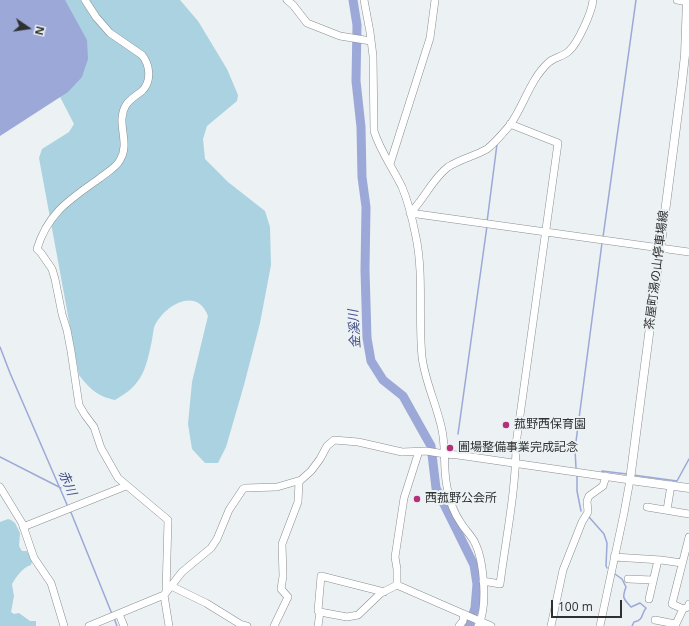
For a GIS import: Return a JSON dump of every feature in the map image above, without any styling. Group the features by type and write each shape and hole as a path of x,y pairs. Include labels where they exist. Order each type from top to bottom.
{"main road":[{"name":"茶屋町湯の山停車場線","path":"630,476 682,82 688,1"},
{"path":"630,476 689,488"}],"street":[{"path":"85,0 96,17 110,33 146,59 149,78 144,89 127,104 122,115 121,120 125,150 121,160 114,168 66,202 46,228 37,249 52,269 55,279 62,314 72,351 79,405 94,427 100,448 118,478 168,520 167,591 169,626"},
{"path":"287,0 293,5 307,23 340,36 369,41"},
{"path":"364,0 369,41 373,56 374,131 378,142 402,188 416,236 419,256 423,364 440,420 442,454 447,488 458,518 475,543 482,566 484,595 479,622"},
{"path":"390,164 430,38 435,0"},
{"path":"410,213 435,180 449,167 487,148 510,124 522,105 531,84 548,62 570,51 586,22 593,7 594,0"},
{"path":"677,0 688,1"},
{"path":"483,581 500,584 516,464 516,444 558,143 510,124"},
{"path":"410,213 689,252"},
{"path":"89,626 167,591 182,572 211,548 220,533 229,510 243,489 277,487 299,482 311,471 320,460 327,446 334,440 358,442 402,452 420,451 458,455 603,475 630,476 624,513 600,626"},
{"path":"397,585 396,557 404,498 420,451"},
{"path":"551,626 563,570 586,515 589,496 602,486 603,475"},
{"path":"274,626 288,597 281,589 283,576 282,544 298,502 299,482"},
{"path":"667,510 671,485"},
{"path":"23,527 126,486"},
{"path":"0,487 22,523 34,558 51,583 64,626"},
{"path":"648,507 689,514"},
{"path":"655,620 675,625 686,606 672,604 689,536"},
{"path":"614,557 682,563"},
{"path":"649,599 658,560"},
{"path":"318,626 321,576 384,592"},
{"path":"628,579 653,580"},
{"path":"320,612 347,616 358,615 380,593 397,585"},
{"path":"397,585 491,626"},
{"path":"167,591 206,603 242,625"},
{"path":"459,626 463,621 465,614"},
{"path":"115,615 124,626"}],"shaded area":[{"path":"23,0 180,0 198,21 227,69 238,95 237,101 207,126 203,139 205,159 228,182 265,211 270,227 271,265 260,323 244,385 226,447 218,463 205,463 192,449 188,424 192,382 208,316 203,307 196,302 189,300 173,305 160,318 154,327 148,360 142,374 132,388 119,398 115,400 99,394 90,388 79,375 39,158 42,149 69,132 74,124 58,93"},
{"path":"8,519 15,523 20,533 19,546 22,551 27,551 32,561 31,565 22,570 12,584 14,596 11,612 14,614 19,613 30,621 36,621 36,626 0,626 0,522"}],"water":[{"path":"0,0 65,0 87,40 88,59 82,77 68,92 0,136"}],"waterway":[{"name":"金溪川","path":"353,0 357,25 356,81 361,127 362,177 366,207 365,270 367,338 371,361 383,380 403,396 431,446 436,488 474,565 477,584 475,608 469,626"},
{"path":"603,237 636,0"},
{"path":"487,222 497,144"},
{"path":"458,434 487,226"},
{"path":"576,468 575,449 602,243"},
{"name":"赤川","path":"0,347 68,507"},
{"path":"0,457 61,488"},
{"path":"633,475 677,481 689,459"},
{"path":"602,474 602,471 627,474"},
{"path":"577,476 577,491 581,511"},
{"name":"赤川","path":"70,510 112,614"},
{"path":"589,517 604,534 607,543 607,568"},
{"path":"615,574 622,579 626,587 624,594 626,602 631,607 640,603 646,608 641,618 634,622 632,626"},
{"name":"赤川","path":"114,618 117,626"}],"place":[{"name":"菰野西保育園","path":"506,425"},
{"name":"圃場整備事業完成記念","path":"450,448"},
{"name":"西菰野公会所","path":"417,499"}]}
